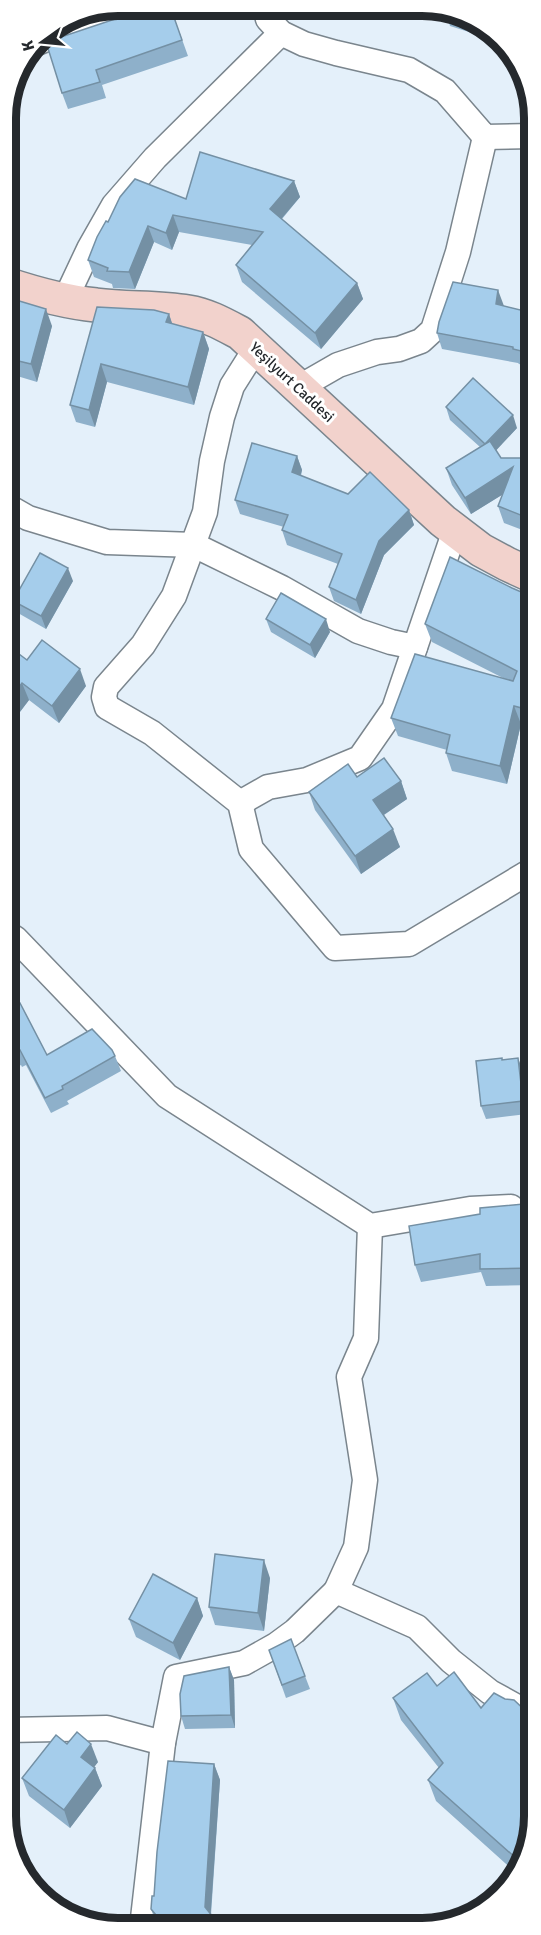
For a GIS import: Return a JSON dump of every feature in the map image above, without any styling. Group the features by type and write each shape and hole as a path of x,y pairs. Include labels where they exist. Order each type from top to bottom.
{"main road":[{"name":"Yeşilyurt Caddesi","path":"17,288 41,296 97,305 190,312 217,321 240,333 455,530 481,550 524,572"}],"street":[{"path":"267,16 281,33 304,44 409,70 445,91 485,137"},
{"path":"66,31 88,21"},
{"path":"65,300 89,249 114,205 154,158 281,33"},
{"path":"485,137 524,136"},
{"path":"298,388 338,366 377,352 399,349 421,341 433,330 458,252 485,137"},
{"path":"256,348 232,386 212,461 205,512 174,596 143,645 106,687 104,698 107,707 152,733 240,803 251,849 335,948 409,944 524,875"},
{"path":"17,512 28,518 107,542 194,545 282,588 358,631 415,647"},
{"path":"240,803 268,787 307,780 360,758 394,709 455,530"},
{"path":"17,940 167,1096 370,1226 470,1209 524,1206"},
{"path":"143,1918 163,1743 176,1677 244,1664 276,1645 295,1631 336,1591 356,1547 364,1480 349,1377 366,1338 370,1226"},
{"path":"336,1591 417,1627 451,1661 490,1692 519,1708"},
{"path":"16,1730 107,1728 163,1743"}],"building":[{"path":"124,16 174,16 182,40 96,70 100,82 62,93 47,46 55,39"},
{"path":"200,152 294,181 270,209 357,283 315,333 236,265 263,232 173,215 166,233 148,226 129,272 107,271 108,268 88,260 106,221 108,222 120,197 135,179 186,199"},
{"path":"453,282 498,290 496,304 524,311 524,352 513,349 513,347 437,333"},
{"path":"17,300 46,309 31,364 17,361"},
{"path":"97,307 154,310 169,314 166,322 203,332 188,387 101,364 89,410 70,405"},
{"path":"473,378 513,415 485,444 446,407"},
{"path":"490,441 501,458 524,458 524,516 498,506 513,467 465,498 446,468"},
{"path":"252,443 297,456 292,472 348,494 370,472 409,510 379,541 356,600 329,587 342,554 282,530 288,515 235,500"},
{"path":"40,553 68,568 41,616 17,603 17,594"},
{"path":"450,557 524,593 524,709 514,706 500,766 446,753 450,735 391,718 415,654 513,681 517,671 425,624"},
{"path":"281,593 326,619 310,645 266,619"},
{"path":"42,640 80,669 52,706 22,683 17,690 17,652 27,660"},
{"path":"384,758 401,781 373,800 393,829 355,856 309,792 348,764 357,777"},
{"path":"20,1003 47,1055 92,1029 115,1056 45,1098 20,1050 16,1051 16,1005"},
{"path":"502,1058 502,1060 518,1058 523,1101 481,1106 476,1061"},
{"path":"524,1204 524,1268 480,1269 480,1254 415,1265 409,1226 480,1214 480,1208"},
{"path":"215,1554 264,1560 258,1613 209,1607"},
{"path":"153,1574 197,1598 173,1643 129,1619"},
{"path":"291,1639 305,1676 282,1685 269,1650"},
{"path":"229,1667 231,1715 181,1716 180,1694 184,1676"},
{"path":"454,1672 481,1708 494,1693 505,1699 514,1700 524,1709 524,1824 516,1858 428,1780 443,1763 393,1698 427,1673 437,1686"},
{"path":"77,1732 91,1744 81,1757 95,1768 64,1810 22,1778 56,1735 67,1744"},
{"path":"168,1761 214,1764 205,1907 214,1918 158,1918 151,1909"}]}
